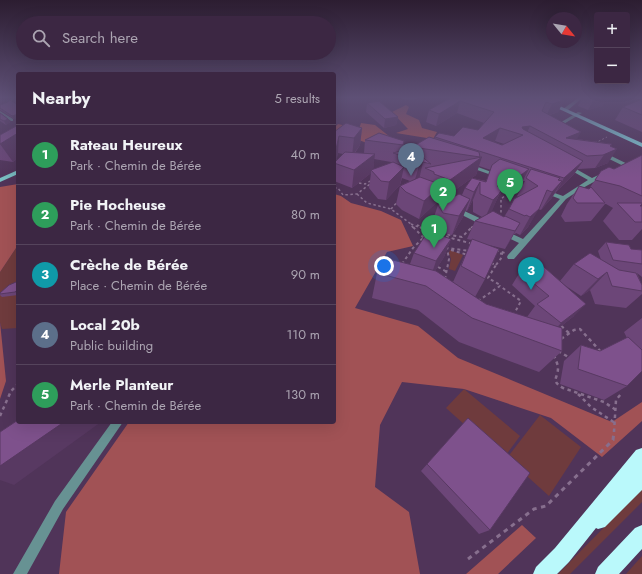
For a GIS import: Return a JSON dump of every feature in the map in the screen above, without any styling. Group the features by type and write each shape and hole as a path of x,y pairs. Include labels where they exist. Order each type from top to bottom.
{"highway":[{"path":"562,556 642,456"},
{"path":"543,574 642,478"},
{"path":"605,574 642,535"}],"main road":[{"path":"600,125 642,145"},
{"path":"605,125 642,140"},
{"path":"0,180 16,174"}],"street":[{"path":"558,125 555,128 559,132"},
{"path":"593,148 642,173"},
{"path":"559,161 592,180"},
{"path":"460,163 508,179"},
{"path":"619,168 626,165"},
{"path":"508,255 524,243 571,192 612,171"},
{"path":"536,189 564,198"},
{"path":"423,193 491,226"},
{"path":"498,230 524,243"},
{"path":"20,574 59,505 117,424"}],"path":[{"path":"593,148 606,138"},
{"path":"336,188 338,188 343,195 357,194 375,181 370,180 365,184 359,183"},
{"path":"495,217 501,214 501,199 514,187"},
{"path":"357,194 367,203 391,209 411,224 423,226 433,232 462,237 468,232 469,229 479,224"},
{"path":"391,209 394,204 402,198"},
{"path":"411,224 414,230 422,238 428,241"},
{"path":"416,225 427,232 474,244"},
{"path":"401,266 413,248 427,232"},
{"path":"447,248 475,251"},
{"path":"447,248 475,258"},
{"path":"444,285 449,259 449,250 447,248"},
{"path":"495,249 508,255"},
{"path":"490,253 508,255"},
{"path":"508,255 496,265 488,278 521,301 512,320"},
{"path":"489,262 496,265"},
{"path":"438,267 447,272"},
{"path":"473,305 500,286"},
{"path":"561,326 569,333"},
{"path":"557,344 564,336 580,329 603,354 596,358"},
{"path":"576,361 553,349 558,368 555,379 557,384 604,402 616,410"},
{"path":"0,416 11,391 16,386"},
{"path":"577,392 591,407 615,423"},
{"path":"468,559 534,509 546,506 613,440 616,400 621,394"}],"shaded area":[{"path":"341,125 359,129 360,125 375,125 409,152 400,155 336,132 336,126"},
{"path":"404,125 421,125 422,128 437,132 433,139 396,133 408,129"},
{"path":"16,184 16,248 0,272 0,187"},
{"path":"336,195 341,196 351,203 381,211 401,220 413,246 387,252 355,308 418,326 458,358 612,422 642,402 642,421 602,457 551,418 464,389 402,382 380,425 375,487 409,512 420,574 59,574 66,512 128,424 336,424"},
{"path":"16,248 16,328 2,329 0,322 0,272"},
{"path":"450,250 463,255 455,271 449,269 451,259 449,253"},
{"path":"0,322 6,381 0,399"},
{"path":"464,389 520,436 503,459 446,408"},
{"path":"540,415 581,447 549,496 507,458"},
{"path":"642,489 642,502 570,574 558,574"},
{"path":"522,525 536,538 498,574 466,574"},
{"path":"642,556 642,574 626,574"}],"building":[{"path":"344,125 352,125 362,128 354,138 339,136 336,149 336,130"},
{"path":"483,125 568,125 581,132 566,138 612,144 610,146 617,149 603,155 587,156 530,126 522,127 523,129 583,161 564,178 435,137 439,133 454,136 463,127 478,130","holes":["500,128 523,135 502,145 483,138"]},
{"path":"16,126 16,134 0,144 0,135"},
{"path":"379,133 404,141 403,145 365,140"},
{"path":"429,137 479,152 480,157 412,147"},
{"path":"411,148 431,164 423,162 419,166 402,159 407,157 393,153"},
{"path":"345,152 375,154 354,170 336,164 336,161"},
{"path":"642,155 642,196 620,186 595,180 601,171 609,167 614,169"},
{"path":"482,157 450,180 434,174 434,172 425,168"},
{"path":"500,159 529,169 521,175 515,171 497,186 502,189 493,200 480,194 480,182 474,192 465,188 472,178 486,182 492,165"},
{"path":"393,162 404,167 389,182 381,181 371,170"},
{"path":"531,169 560,178 558,180 562,181 552,192 547,190 539,209 530,217 509,209 514,199 538,186 526,178"},
{"path":"420,177 442,185 424,201 406,192 400,186"},
{"path":"579,186 589,189 591,187 605,203 577,203 573,198"},
{"path":"459,194 470,199 459,216 443,213 438,205"},
{"path":"617,203 642,203 640,206 642,206 642,222 635,222"},
{"path":"493,211 520,223 515,231 475,221"},
{"path":"428,231 451,239 436,261 414,253"},
{"path":"472,239 499,249 485,279 461,266"},
{"path":"606,242 629,245 631,249 642,250 642,264 613,260"},
{"path":"590,253 619,270 636,273 642,285 642,291 612,286 607,272 598,279 574,264"},
{"path":"381,257 436,271 486,304 562,328 562,351 472,318 426,286 377,273"},
{"path":"536,260 586,304 561,323 537,304 549,296 520,272"},
{"path":"16,282 16,291 0,294 0,293 9,285"},
{"path":"628,337 642,350 642,371 627,386 578,369 581,345 600,351"},
{"path":"468,418 530,473 490,530 427,464"},
{"path":"16,421 16,424 61,424 0,466 0,432"}],"place":[{"name":"Local 20b","path":"411,176"},
{"name":"Merle Planteur","path":"510,202"},
{"name":"Pie Hocheuse","path":"443,211"},
{"name":"Rateau Heureux","path":"434,248"},
{"name":"Crèche de Bérée","path":"531,290"}]}
